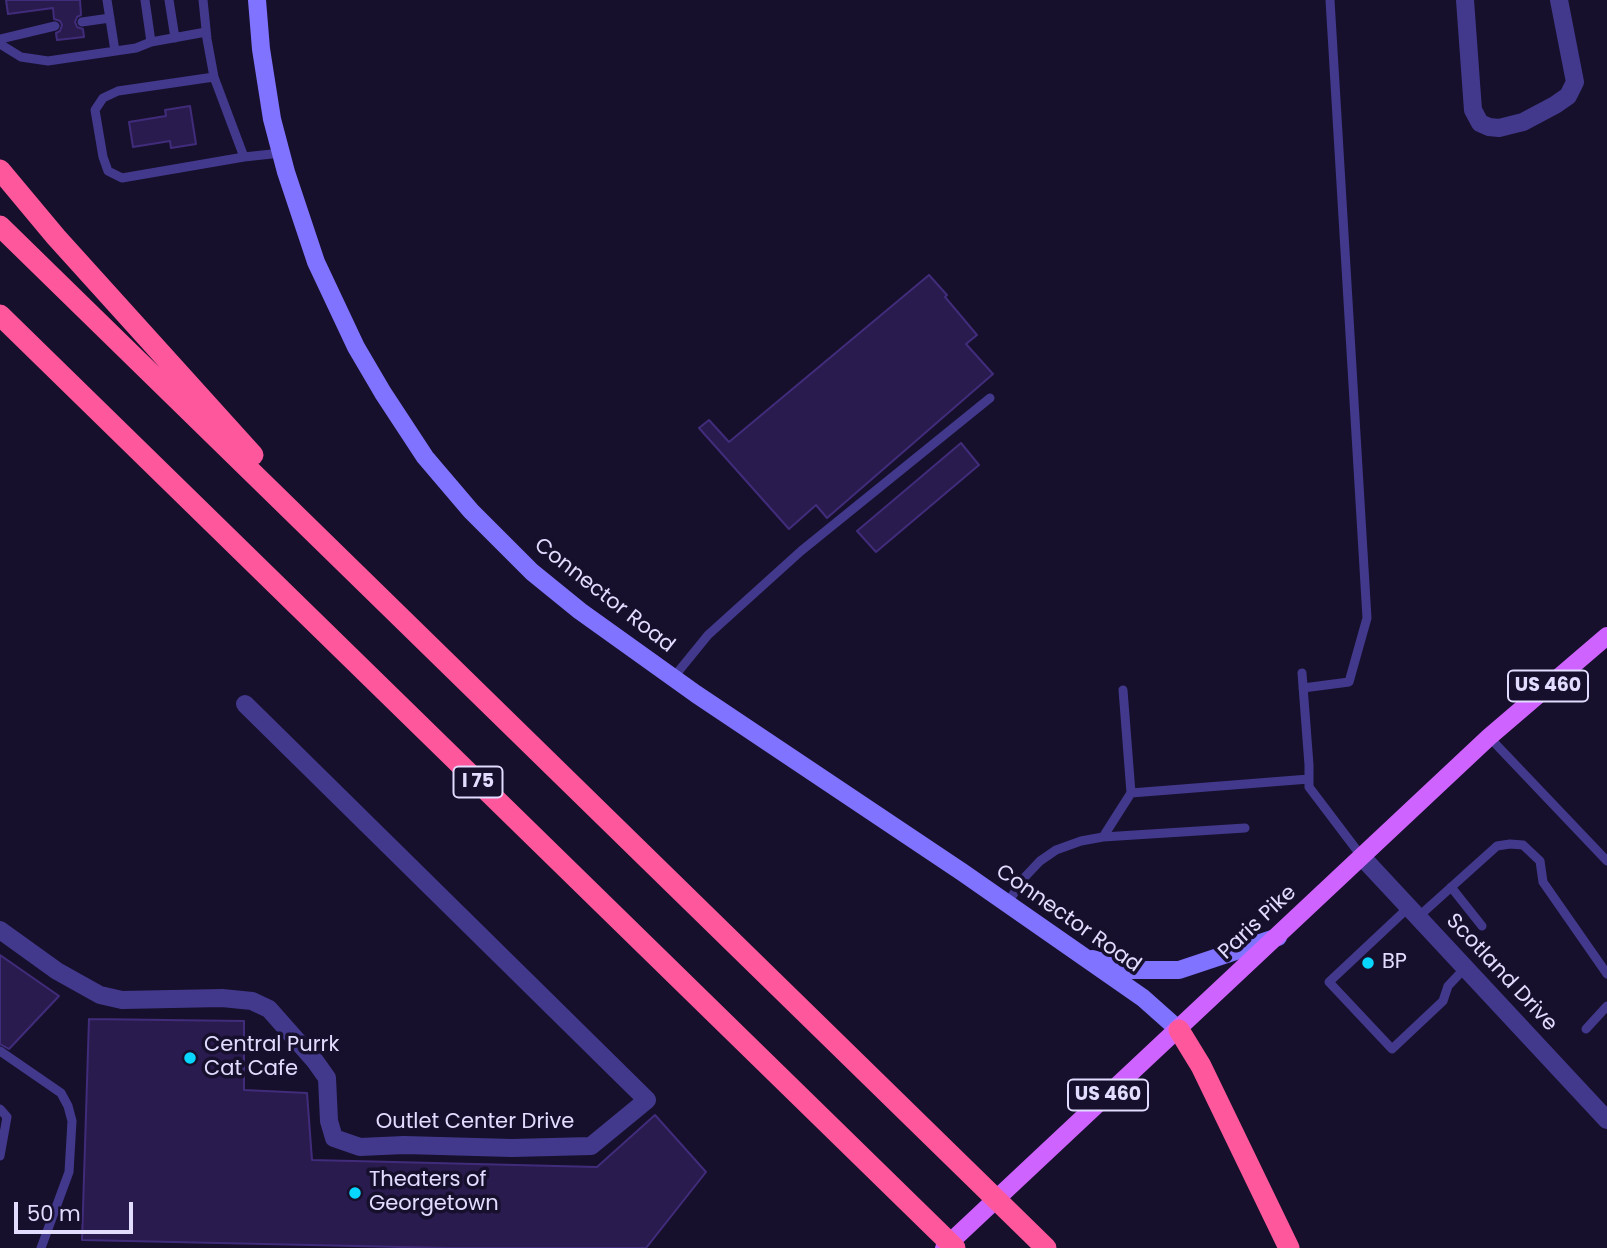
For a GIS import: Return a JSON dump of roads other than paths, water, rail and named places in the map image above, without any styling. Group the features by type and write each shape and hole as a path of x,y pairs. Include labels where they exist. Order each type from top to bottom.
{"highway":[{"path":"0,170 56,237 275,480 352,570"},
{"path":"0,226 1046,1248"},
{"name":"I 75","path":"0,315 955,1248"},
{"path":"0,328 121,433"},
{"path":"1179,1030 1201,1066 1289,1248"}],"main road":[{"name":"Connector Road","path":"257,0 267,90 281,153 308,240 340,315 383,393 425,457 500,542 580,611 673,678 1143,998 1179,1030"},
{"name":"Paris Pike","path":"944,1248 1489,737 1607,636"},
{"path":"1080,956 1132,970 1179,970 1278,937"}],"street":[{"path":"1465,0 1473,110 1480,123 1499,128 1524,122 1555,105 1568,96 1575,82 1559,0"},
{"name":"Outlet Center Drive","path":"0,930 57,971 100,995 122,1000 222,998 252,1001 269,1009 327,1077 329,1121 334,1138 360,1147 591,1146 648,1100 245,704"},
{"name":"Scotland Drive","path":"1362,856 1607,1120"}],"lane":[{"path":"107,0 116,51"},
{"path":"145,0 151,42"},
{"path":"169,0 175,38"},
{"path":"203,0 214,77 244,156"},
{"path":"1303,688 1349,682 1367,618 1330,0"},
{"path":"82,22 110,18"},
{"path":"0,41 55,26"},
{"path":"0,41 21,57 48,61 136,48 151,42 206,32"},
{"path":"214,77 118,91 103,98 95,110 108,171 122,178 244,156 281,153"},
{"path":"673,678 708,635 801,551 990,398"},
{"path":"1302,673 1309,787 1362,856"},
{"path":"1103,837 1131,793 1123,690"},
{"path":"1489,737 1606,859"},
{"path":"1131,793 1309,779"},
{"path":"1007,904 1023,879 1040,861 1056,850 1103,837 1245,828"},
{"path":"1465,968 1448,986 1443,1001 1392,1049 1329,982 1414,912 1451,887 1497,846 1510,844 1523,845 1540,861 1543,882 1607,974"},
{"path":"1451,887 1482,926"},
{"path":"1586,1029 1607,1006"},
{"path":"0,1051 61,1093 72,1121 69,1172 41,1248"},
{"path":"0,1109 7,1117 0,1156"}],"place":[{"name":"BP","path":"1368,963"},
{"name":"Central Purrk Cat Cafe","path":"190,1058"},
{"name":"Theaters of Georgetown","path":"355,1193"}]}
